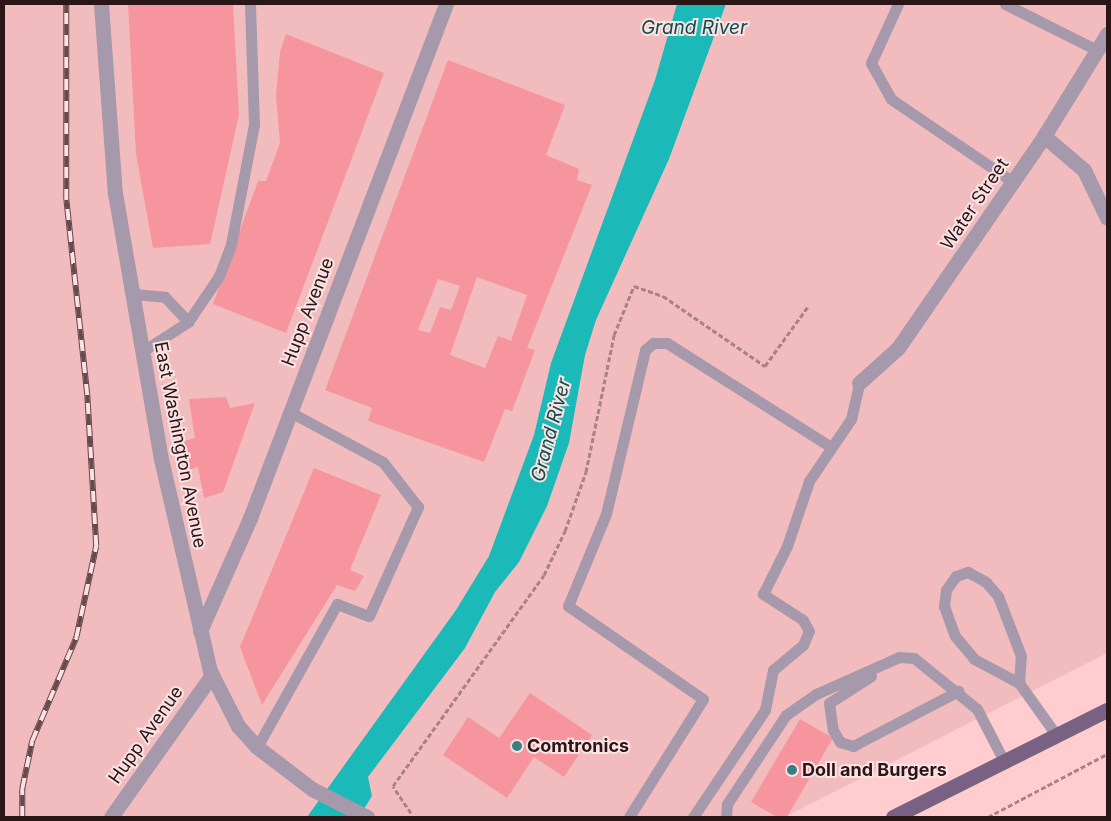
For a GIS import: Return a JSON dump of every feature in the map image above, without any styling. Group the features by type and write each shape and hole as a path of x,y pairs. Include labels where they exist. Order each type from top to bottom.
{"main road":[{"path":"893,817 1005,763 1107,710"}],"street":[{"name":"East Washington Avenue","path":"101,4 110,156 161,459 200,631 212,675 238,726 257,748 312,789 366,817"},
{"name":"Hupp Avenue","path":"200,631 250,518 446,4"},
{"name":"Water Street","path":"859,383 898,348 1044,136 1107,34"},
{"path":"1044,136 1084,170 1107,218"},
{"name":"Hupp Avenue","path":"111,817 212,675"}],"lane":[{"path":"143,351 188,322 219,276 232,244 254,125 250,4"},
{"path":"898,4 871,63 891,99 1013,182"},
{"path":"1006,4 1097,50"},
{"path":"133,294 165,297 188,322"},
{"path":"628,817 703,699 568,606 606,514 645,350 653,343 668,343 831,447"},
{"path":"693,817 765,710 773,670 803,645 808,631 803,620 763,594 787,546 809,481 851,420 859,383"},
{"path":"257,748 338,604 369,616 418,507 383,462 290,412"},
{"path":"1019,683 1021,656 998,596 986,582 968,572 956,576 946,590 944,606 955,636 974,659 1019,683 1057,736"},
{"path":"900,657 828,703 833,730 840,742 853,746 958,691"},
{"path":"726,817 727,804 786,715 816,694 900,657 914,658 958,691 976,709 1005,763"}],"path":[{"path":"411,813 393,786 544,575 565,531 586,472 614,335 634,286 663,296 765,366 809,305"},
{"path":"988,817 1107,754"}],"shaded area":[{"path":"4,4 1107,4 1107,653 785,817 4,817"}],"water":[{"name":"Grand River","path":"677,4 726,4 669,159 596,320 585,355 569,443 547,506 519,562 495,592 465,648 368,777 372,796 359,817 307,817 456,610 489,556 534,435 551,363 655,80"}],"building":[{"path":"128,4 233,4 239,115 210,244 153,248 136,154"},
{"path":"286,34 384,73 286,333 213,304 258,181 266,181 280,143 276,96 280,52"},
{"path":"448,60 565,105 546,155 579,169 577,180 592,185 527,348 535,350 512,411 505,409 484,462 368,421 372,408 325,390","holes":["477,277 527,295 511,341 498,336 485,368 450,355","438,279 460,286 451,310 440,307 430,333 418,330"]},
{"path":"226,397 230,408 255,403 223,492 204,498 198,467 188,470 184,441 195,438 189,399"},
{"path":"314,468 381,495 350,570 364,576 355,591 337,585 262,705 240,647"},
{"name":"Comtronics","path":"530,693 592,735 564,777 534,757 507,798 443,755 468,717 499,738"},
{"path":"800,719 833,738 787,817 777,817 751,802"}],"railway":[{"path":"22,817 22,789 32,741 76,638 96,546 87,395 66,200 66,4"}],"place":[{"name":"Comtronics","path":"517,746"},
{"name":"Doll and Burgers","path":"792,770"}]}
